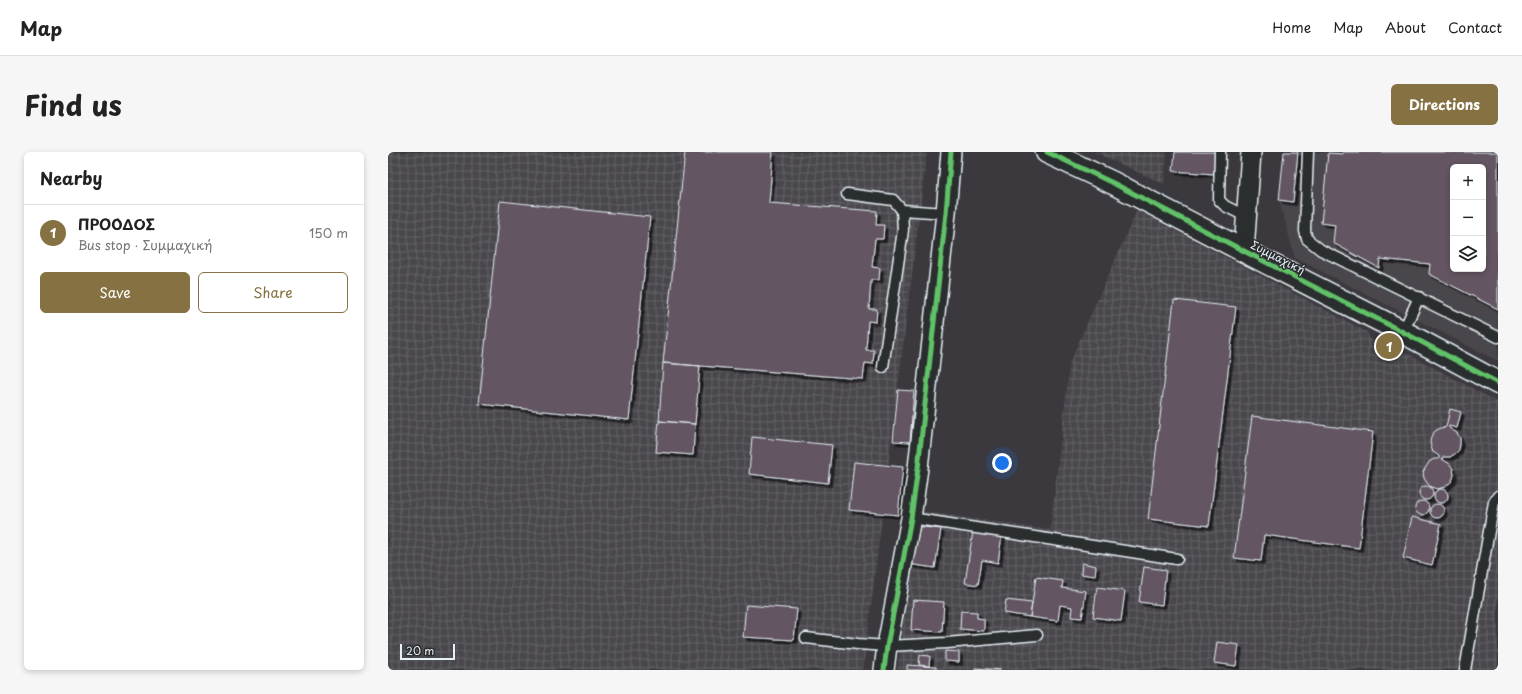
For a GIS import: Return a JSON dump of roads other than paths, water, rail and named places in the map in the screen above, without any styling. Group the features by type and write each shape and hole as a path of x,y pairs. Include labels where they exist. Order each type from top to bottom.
{"street":[{"path":"884,670 887,646 911,518 918,468 946,213 951,152"},
{"name":"Συμμαχική","path":"1047,152 1113,183 1244,252 1403,332 1498,383"},
{"path":"1244,252 1251,152"}],"lane":[{"path":"1220,152 1219,200 1225,206 1247,217"},
{"path":"1308,152 1305,231 1307,239 1321,250 1498,337"},
{"path":"847,194 893,200 902,210 903,230 883,367"},
{"path":"902,210 946,213"},
{"path":"1403,332 1419,297"},
{"path":"1465,670 1494,502 1498,496"},
{"path":"911,518 1177,559"},
{"path":"806,638 887,646 947,643 1037,635"}],"place":[{"name":"ΠΡΟΟΔΟΣ","path":"1389,346"}]}
